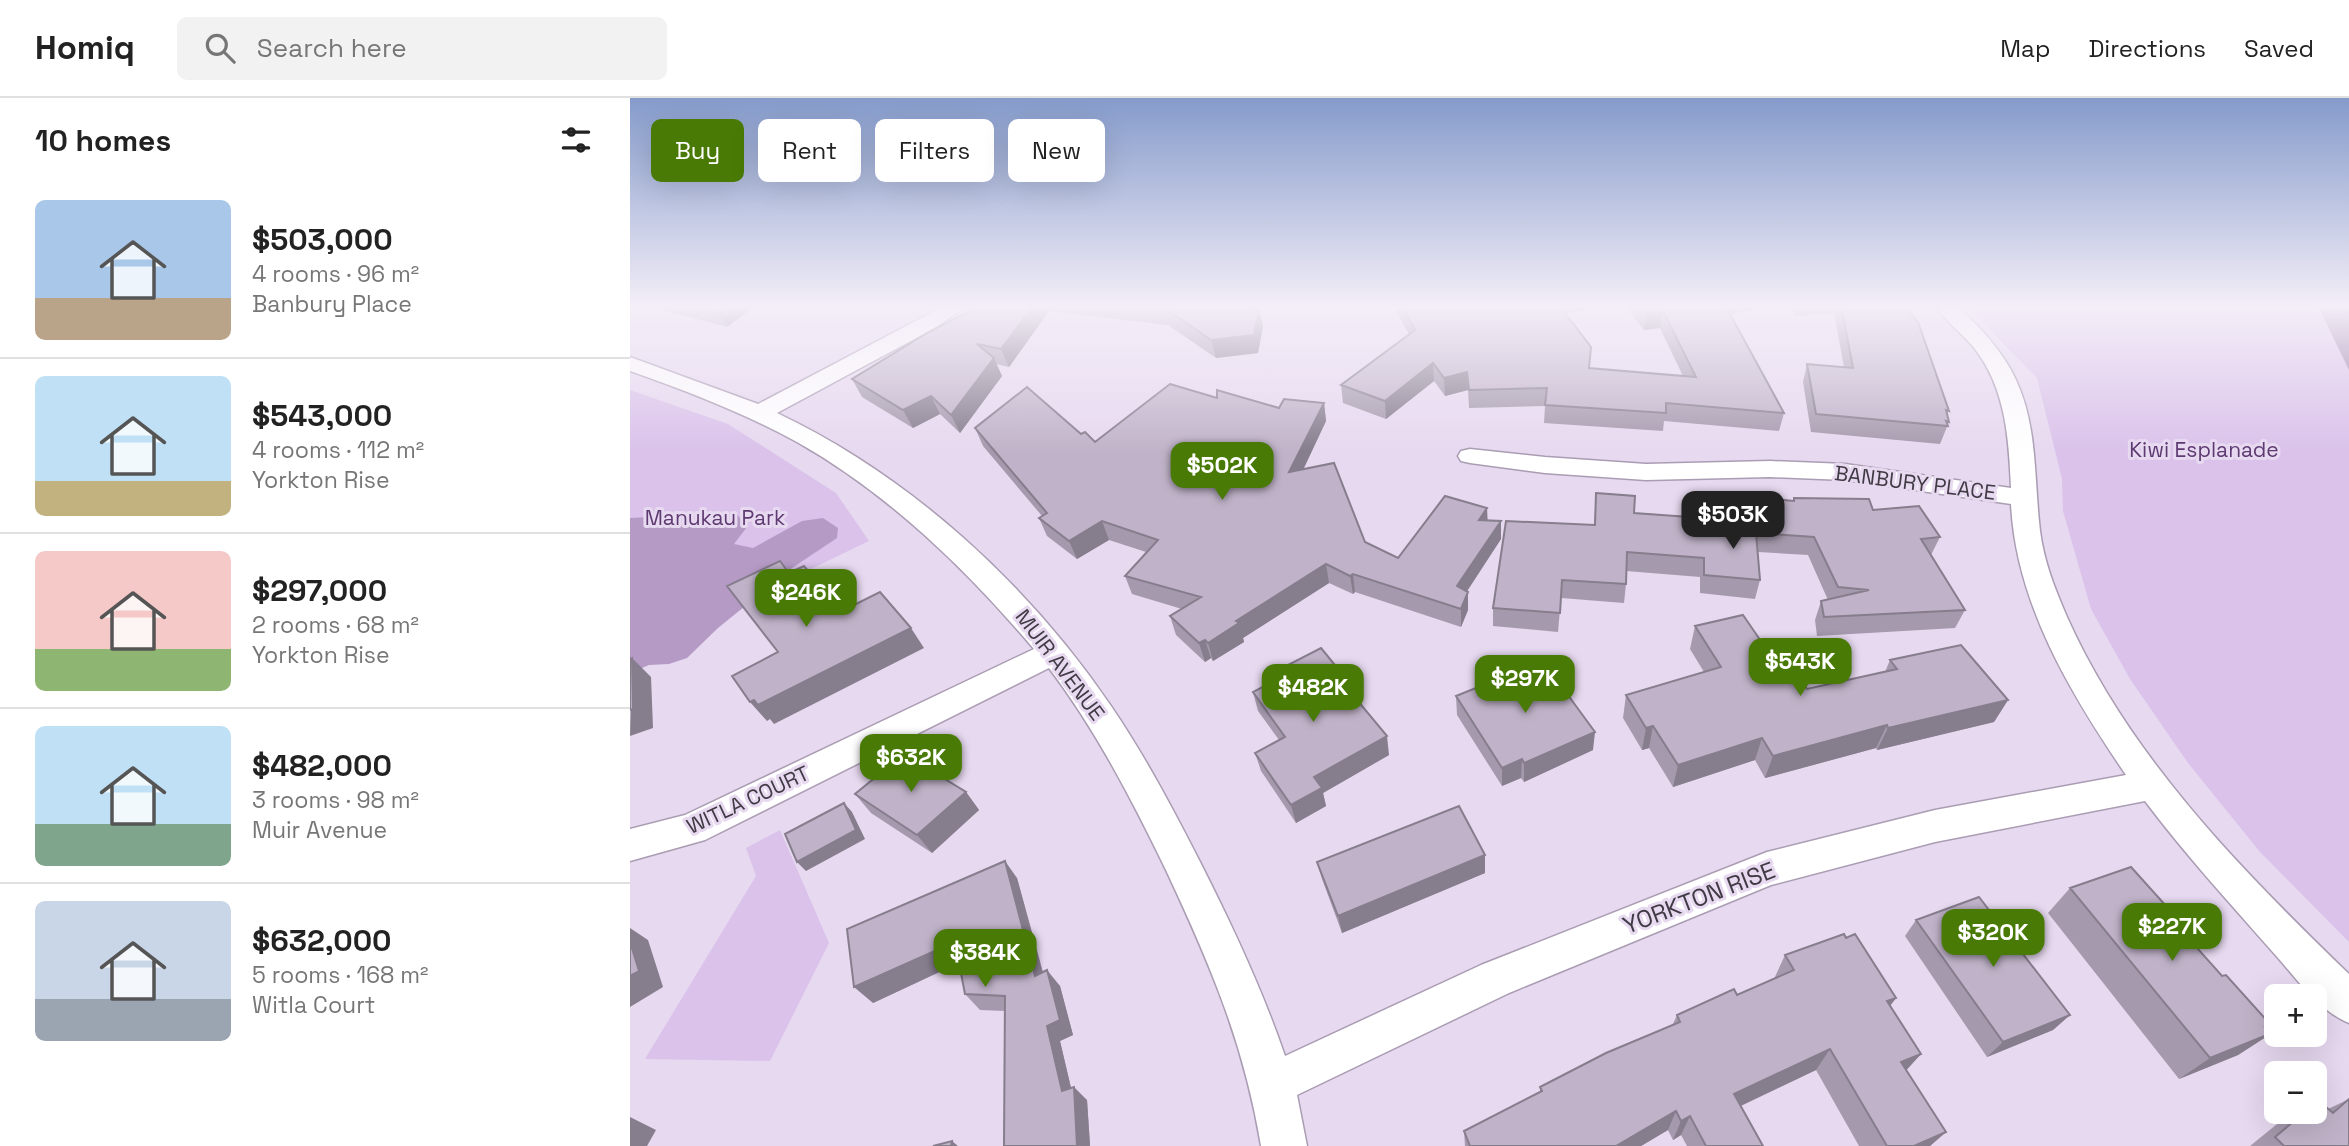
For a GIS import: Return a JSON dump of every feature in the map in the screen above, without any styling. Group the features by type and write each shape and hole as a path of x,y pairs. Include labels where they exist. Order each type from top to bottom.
{"street":[{"path":"760,414 871,355"},
{"path":"1990,355 2008,388 2022,458 2030,554 2054,619 2091,695 2150,785 2233,880 2349,1002"},
{"name":"MUIR AVENUE","path":"630,363 701,388 760,414 831,452 895,498 947,542 1017,608 1098,712 1149,798 1223,948 1272,1084 1284,1146"},
{"name":"BANBURY PLACE","path":"1470,456 1545,465 1646,472 1845,472 2025,498"},
{"name":"WITLA COURT","path":"630,845 692,829 1052,653"},
{"name":"YORKTON RISE","path":"1272,1084 1495,979 1767,869 1936,826 2150,785"}],"green space":[{"name":"Kiwi Esplanade","path":"2015,355 2349,355 2349,942 2260,852 2188,763 2130,679 2091,609 2063,511 2062,479 2037,378"},
{"name":"Manukau Park","path":"630,390 728,424 836,493 869,541 630,656"},
{"path":"736,513 747,527 734,544 753,548 802,521 823,518 838,528 837,538 792,568 718,628 687,658 669,664 649,665 630,673 630,518"},
{"path":"780,830 829,943 770,1061 645,1059 756,876 746,848"}],"shaded area":[{"path":"2342,355 2349,355 2349,370"}],"building":[{"path":"891,355 990,355 994,358 951,415 931,396 903,410 852,379"},
{"path":"1381,355 1590,355 1589,368 1696,377 1685,355 1752,355 1784,413 1666,403 1666,413 1545,405 1547,388 1469,390 1467,372 1444,378 1433,363 1385,401 1341,385"},
{"path":"1851,355 1929,355 1949,411 1946,410 1948,426 1816,414 1807,364 1853,368"},
{"path":"1170,384 1217,398 1217,390 1279,408 1284,399 1324,403 1289,472 1334,463 1365,542 1398,558 1445,496 1487,508 1479,520 1501,521 1457,586 1468,592 1461,609 1353,574 1350,576 1326,564 1236,621 1239,623 1208,643 1205,640 1199,643 1170,616 1201,597 1125,576 1158,540 1102,521 1069,541 1039,518 1047,513 975,428 1027,387 1081,434 1085,432 1095,442"},
{"path":"1596,493 1635,496 1634,513 1717,519 1716,494 1794,501 1794,498 1869,499 1873,510 1919,506 1940,537 1921,539 1965,610 1824,617 1821,601 1869,590 1838,587 1814,537 1756,533 1760,580 1704,575 1704,558 1627,552 1626,584 1562,580 1560,613 1493,608 1506,521 1595,525"},
{"path":"780,561 789,573 804,566 842,611 880,592 911,628 758,705 754,700 750,702 732,676 778,652 727,586"},
{"path":"1743,615 1774,660 1785,657 1807,689 1897,669 1890,660 1961,645 2008,700 1888,728 1887,725 1773,756 1762,738 1678,765 1653,726 1646,728 1626,695 1721,667 1695,626"},
{"path":"1321,648 1352,686 1347,688 1387,736 1314,777 1322,788 1291,805 1255,753 1285,737 1253,692 1289,673 1284,667"},
{"path":"632,658 633,709 630,710 630,659"},
{"path":"1543,661 1595,732 1524,763 1522,759 1502,768 1456,696"},
{"path":"904,754 966,792 917,835 855,794"},
{"path":"844,803 856,830 797,862 785,834"},
{"path":"1459,806 1485,855 1338,916 1317,862"},
{"path":"1005,861 1035,976 1047,970 1060,1020 1047,1026 1062,1091 1074,1087 1077,1146 1004,1146 1005,996 965,994 955,942 854,987 847,929"},
{"path":"2131,867 2177,918 2172,920 2222,976 2226,975 2264,1017 2264,1036 2210,1058 2070,888"},
{"path":"1979,897 2070,1015 2003,1042 1916,920"},
{"path":"1844,934 1846,938 1855,934 1896,998 1887,1001 1921,1054 1901,1062 1946,1132 1914,1146 1887,1146 1830,1049 1734,1094 1763,1146 1706,1146 1690,1116 1681,1121 1676,1111 1616,1146 1470,1146 1464,1131 1542,1091 1540,1087 1606,1053 1680,1022 1677,1015 1734,989 1737,995 1794,970 1785,955"},
{"path":"630,942 639,971 630,976"},
{"path":"2349,1099 2349,1146 2284,1146 2275,1137 2290,1124 2327,1124 2327,1108 2333,1113"},
{"path":"952,1141 951,1146 933,1146"}]}
